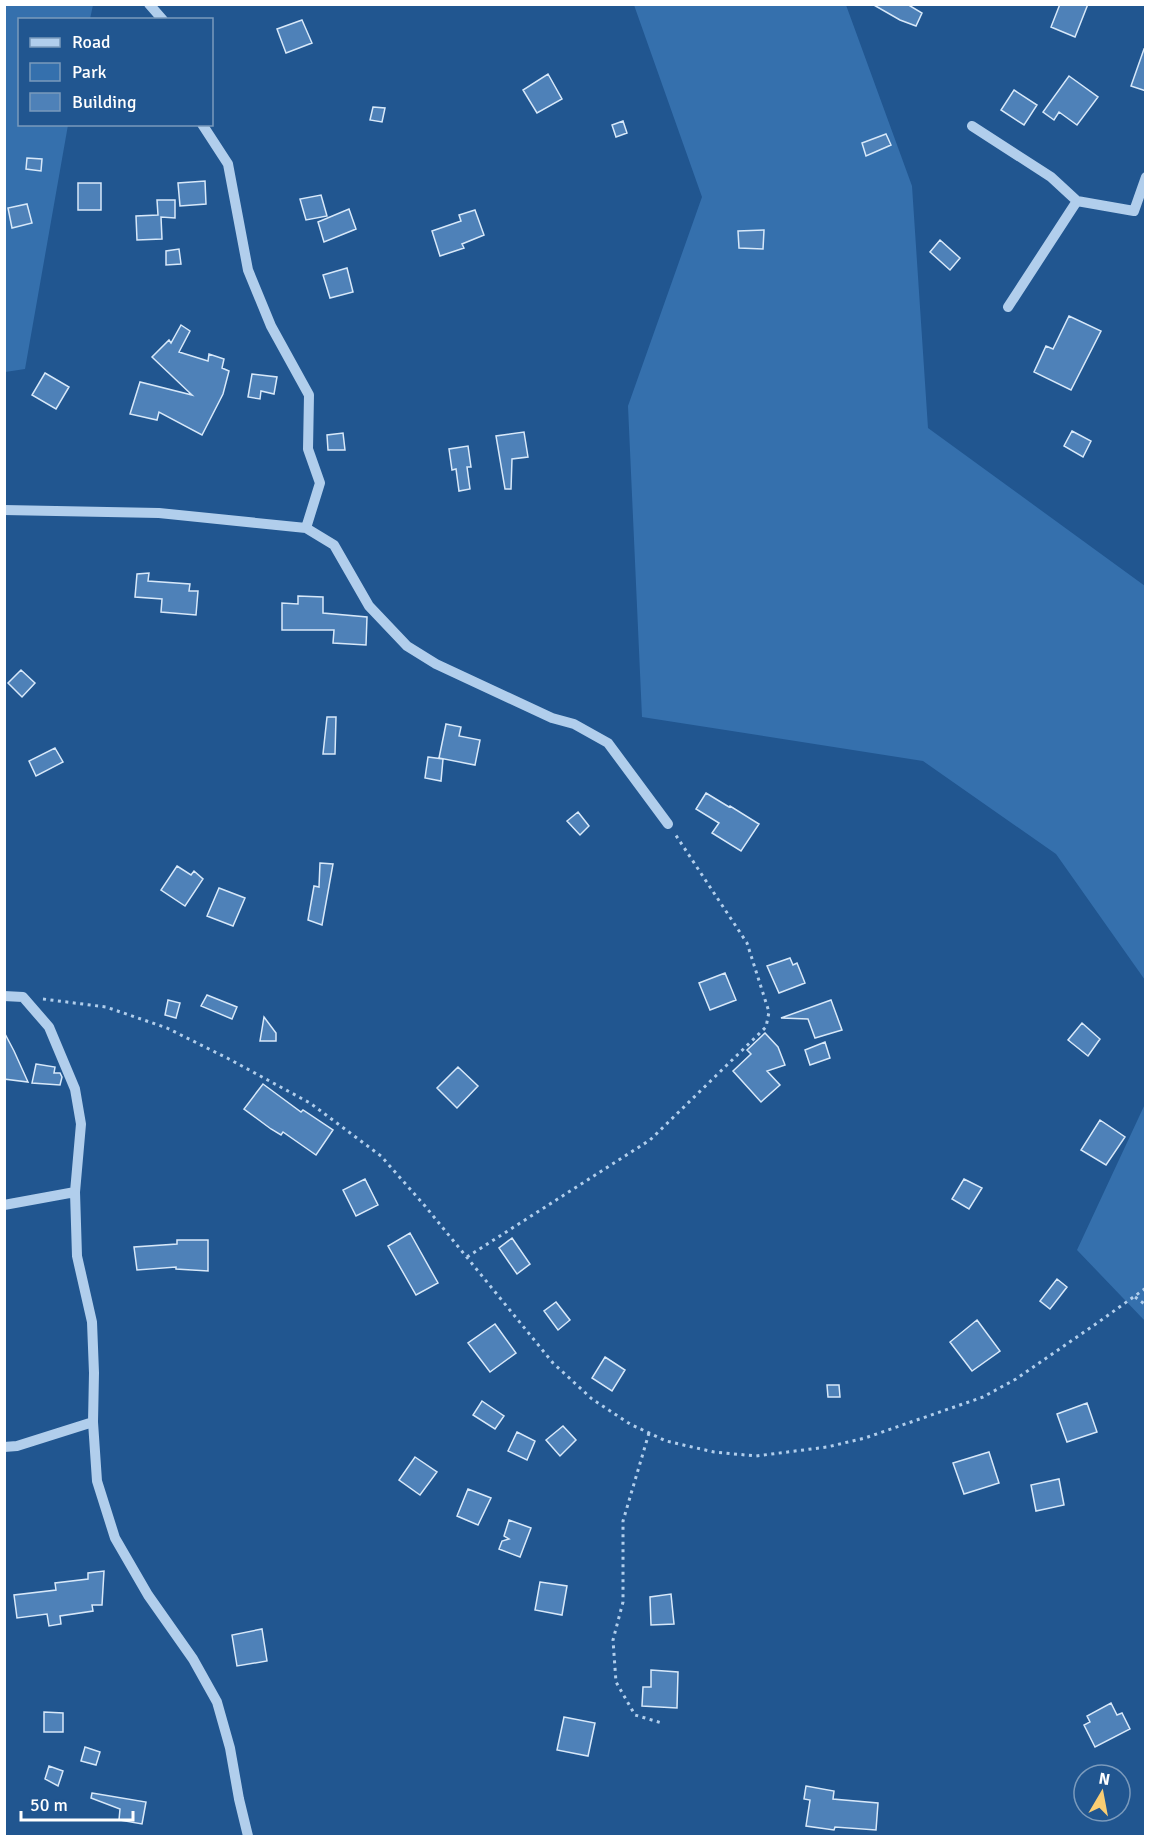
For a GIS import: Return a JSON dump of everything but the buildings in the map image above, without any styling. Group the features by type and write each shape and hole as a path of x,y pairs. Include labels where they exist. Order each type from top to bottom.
{"street":[{"path":"149,4 161,18"},
{"path":"203,126 228,164 248,270 271,326 309,395 308,449 320,483 306,528"},
{"path":"972,126 1051,177 1077,201 1134,211 1146,177"},
{"path":"1008,307 1077,201"},
{"path":"4,510 159,513 306,528 334,545 369,606 407,646 436,664 552,718 574,724 608,743 668,824"},
{"path":"4,996 23,997 49,1027 75,1089 81,1124 75,1192 76,1256 92,1322 93,1422 97,1481 114,1538 148,1595 193,1659 217,1702 230,1748 248,1836"},
{"path":"4,1205 75,1192"},
{"path":"4,1447 17,1446 93,1422"}],"path":[{"path":"467,1257 650,1140 766,1027 769,1012 747,943 668,824"},
{"path":"23,997 106,1007 167,1028 310,1103 381,1156 425,1206 553,1363 592,1399 630,1424 666,1441 714,1452 756,1456 827,1447 864,1438 983,1397 1016,1379 1146,1288"},
{"path":"1134,1297 1146,1305"},
{"path":"649,1433 623,1521 623,1602 613,1640 616,1682 635,1715 662,1723"}],"green space":[{"path":"4,5 93,5 90,18 18,18 18,126 68,126 25,369 5,372"},
{"path":"634,5 846,5 912,186 928,428 1145,586 1145,980 1056,854 923,761 642,717 628,406 702,197"},
{"path":"1145,1104 1145,1321 1077,1250"}]}
